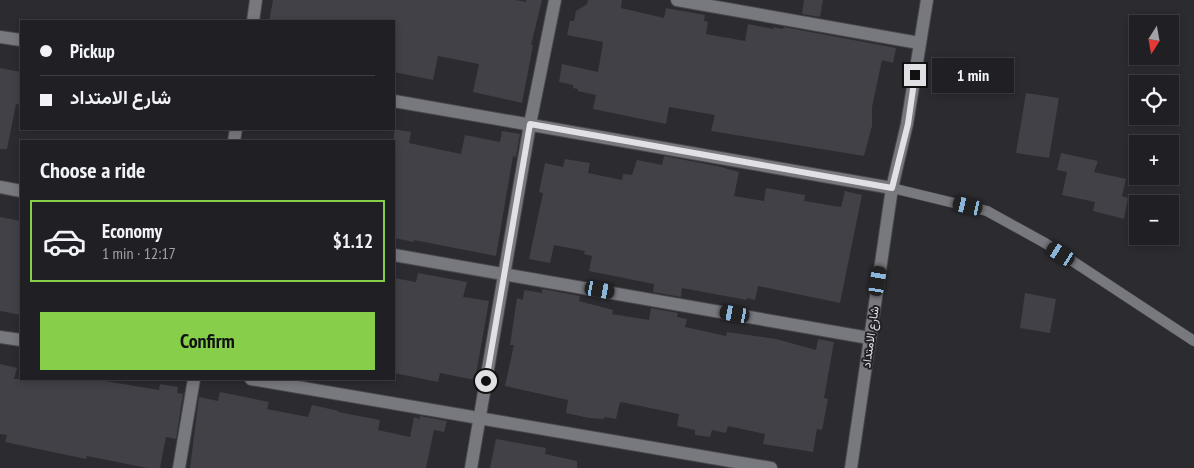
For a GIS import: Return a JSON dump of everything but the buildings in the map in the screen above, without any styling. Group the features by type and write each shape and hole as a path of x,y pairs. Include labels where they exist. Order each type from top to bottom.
{"street":[{"path":"253,20 256,0"},
{"path":"471,468 530,124 555,0"},
{"path":"677,0 919,43"},
{"name":"شارع الامتداد","path":"851,468 892,188 908,124 927,0"},
{"path":"0,37 20,40"},
{"path":"395,101 892,188"},
{"path":"0,187 20,191"},
{"path":"395,255 869,338"},
{"path":"0,337 20,340"},
{"path":"179,468 194,380"},
{"path":"257,380 771,468"}],"lane":[{"path":"892,188 987,211 1044,243 1194,341"}],"route":[{"path":"486,381 530,124 892,188 908,124 915,75"}]}
